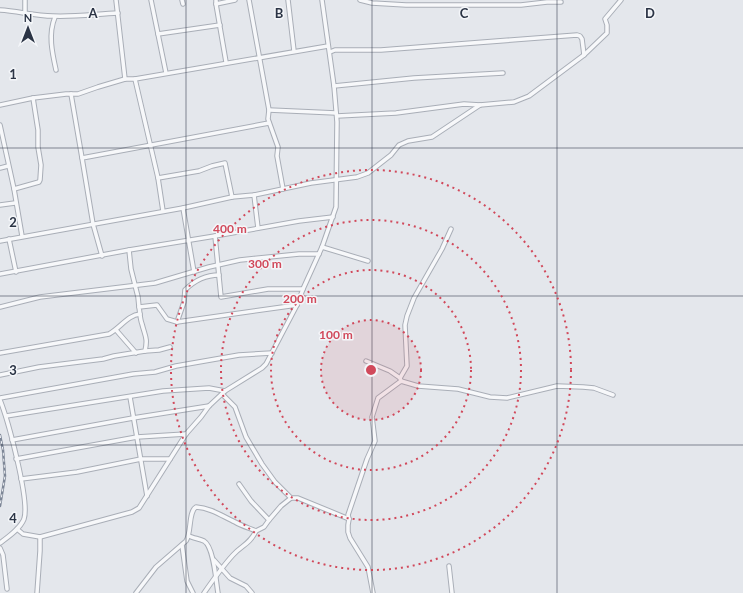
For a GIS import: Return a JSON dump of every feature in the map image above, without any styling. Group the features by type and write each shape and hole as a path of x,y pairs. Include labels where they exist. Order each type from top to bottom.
{"street":[{"path":"25,0 25,13"},
{"path":"116,0 125,79"},
{"path":"151,0 166,73"},
{"path":"226,62 216,2 235,0"},
{"path":"249,0 269,110 268,119 278,147 277,156 283,188"},
{"path":"288,0 294,51"},
{"path":"16,529 23,534 40,537 132,512 139,508 186,434 209,406 225,391 266,364 297,305 322,247 336,207 338,152 336,114 330,52 322,0"},
{"path":"360,0 372,3 406,5 520,5 542,2 561,2"},
{"path":"269,110 336,114 396,113 464,104 480,106 514,102 529,96 584,55 607,32 605,19 621,0"},
{"path":"0,10 36,16 54,17 118,13"},
{"path":"54,17 50,37 56,70"},
{"path":"158,34 220,25"},
{"path":"330,52 336,50 381,50 580,36 582,39 584,55"},
{"path":"0,105 33,98 85,93 98,87 125,79 135,79 226,62 328,46"},
{"path":"334,86 414,78 503,73"},
{"path":"135,79 144,111 158,178 163,211"},
{"path":"71,94 93,224 102,256"},
{"path":"14,189 39,182 40,180 37,142 38,130 33,98"},
{"path":"0,241 183,208 232,197 254,195 283,188 368,174 391,155 399,145 408,141 432,136 480,106"},
{"path":"82,158 151,146 217,132 269,124"},
{"path":"0,125 14,189 22,236"},
{"path":"158,178 199,171 225,163 232,197"},
{"path":"0,168 8,166"},
{"path":"254,195 258,228"},
{"path":"0,206 16,203"},
{"path":"183,208 194,272"},
{"path":"0,274 129,250 299,221 333,217"},
{"path":"373,593 368,567 350,538 348,515 367,459 375,441 372,417 378,398 400,380 407,366 405,325 407,316 414,298 442,249 451,229"},
{"path":"215,236 221,297 268,289 303,289"},
{"path":"9,239 16,272"},
{"path":"322,247 368,261"},
{"path":"129,250 131,269 136,285 142,326 147,341 145,351"},
{"path":"0,307 40,297 155,283 218,264 260,257 319,254"},
{"path":"177,322 184,302 185,290 202,279 212,275 219,275"},
{"path":"139,307 157,305 167,319 177,322 297,305"},
{"path":"0,353 99,336 116,330 130,318 140,314"},
{"path":"116,330 136,353"},
{"path":"0,375 39,367 102,359 170,347"},
{"path":"0,543 21,524 24,518 25,506 24,490 20,479 6,416 0,399 133,374 155,372 176,366 239,355 272,353"},
{"path":"366,361 390,372 400,380 418,386 458,389 490,397 512,397 557,386 583,386 594,388 613,395"},
{"path":"6,416 163,391 208,388 225,391"},
{"path":"222,394 235,407 246,437 262,464 274,482 291,498"},
{"path":"130,397 147,496"},
{"path":"12,440 209,406"},
{"path":"16,459 137,437 186,434"},
{"path":"20,479 77,472 141,459 170,459"},
{"path":"239,484 251,501 268,520"},
{"path":"204,593 234,554 247,544 253,538 256,531 264,527 268,520 281,506 291,498 298,498 349,519"},
{"path":"136,593 156,567 182,545 189,536 191,512 196,507 201,507 220,513 235,522 256,531"},
{"path":"189,536 205,542 214,560 230,578 246,586 252,593"},
{"path":"37,593 40,537"},
{"path":"182,545 188,581 193,593"},
{"path":"0,548 3,555 7,589"},
{"path":"214,560 218,593"},
{"path":"449,566 452,593"}],"railway":[{"path":"0,435 5,476 0,506"}]}
